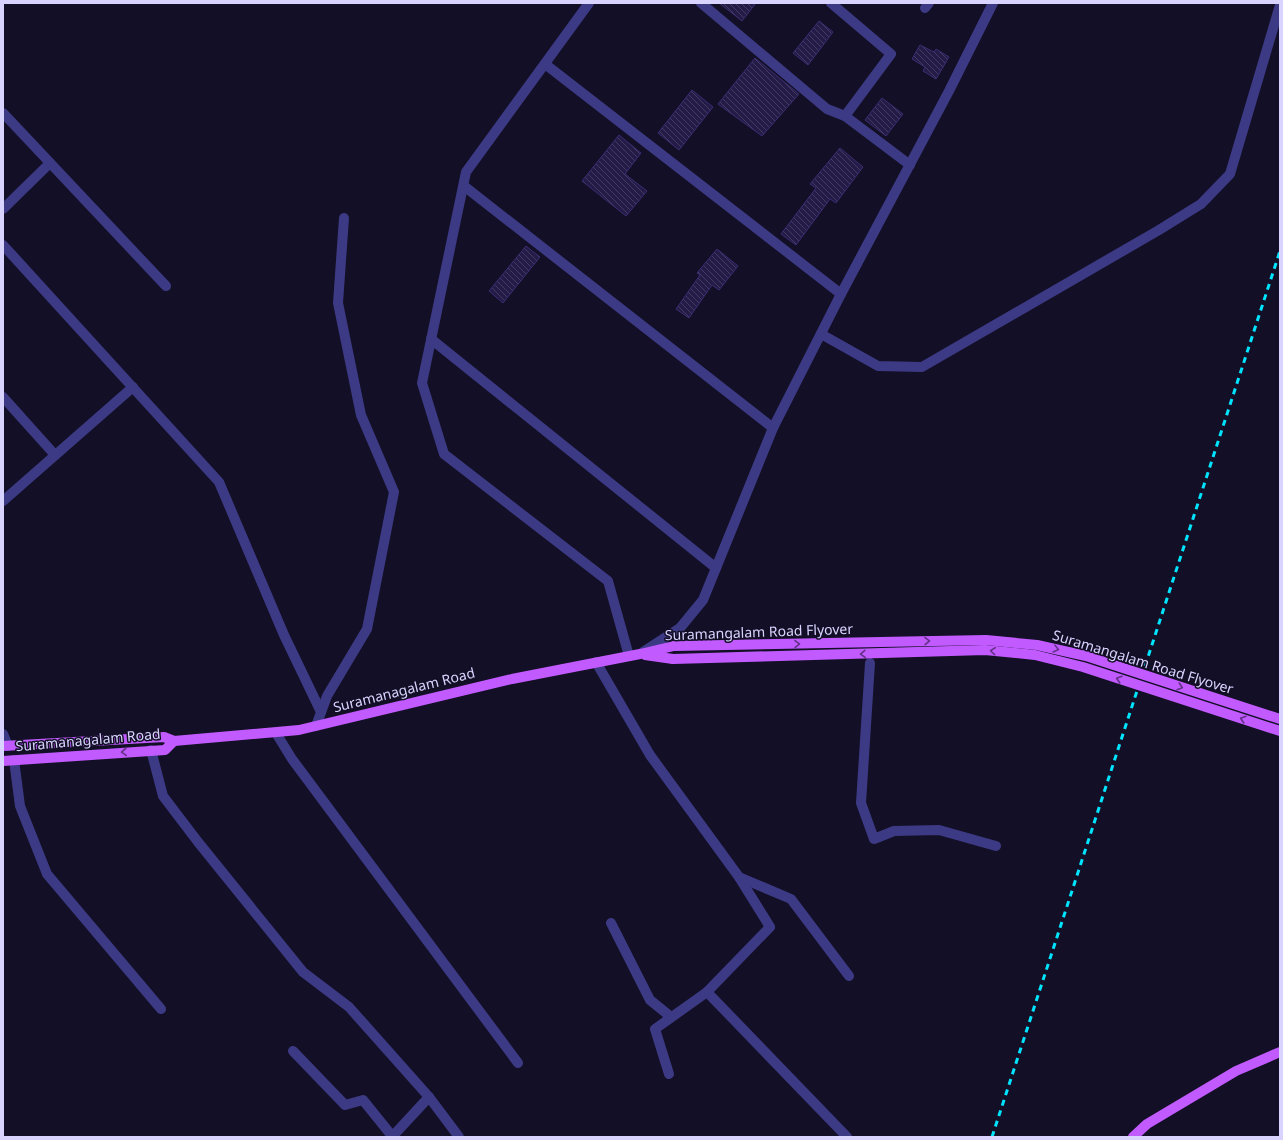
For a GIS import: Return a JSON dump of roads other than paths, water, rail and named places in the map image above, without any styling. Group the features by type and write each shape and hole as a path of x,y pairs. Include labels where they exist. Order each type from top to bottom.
{"main road":[{"name":"Suramangalam Road Flyover","path":"640,654 674,646 986,640 1037,645 1086,656 1280,719"},
{"name":"Suramangalam Road Flyover","path":"640,654 673,659 985,650 1036,655 1083,667 1280,731"},
{"name":"Suramanagalam Road","path":"5,746 164,737 174,741 299,730 512,678 640,654"},
{"name":"Suramanagalam Road","path":"3,761 165,750 174,741"},
{"path":"1133,1137 1146,1124 1236,1071 1280,1052"}],"street":[{"path":"589,3 466,172 422,383 444,454 608,581 629,656"},
{"path":"701,3 828,109 845,116 910,164"},
{"path":"831,3 891,54 845,116"},
{"path":"640,654 680,628 703,600 772,428 993,3"},
{"path":"821,334 878,366 922,367 1159,230 1201,204 1230,174 1280,5"},
{"path":"545,64 841,294"},
{"path":"3,113 166,286"},
{"path":"3,209 50,163"},
{"path":"464,186 772,428"},
{"path":"316,726 327,696 367,629 394,492 361,415 338,303 344,218"},
{"path":"3,245 219,482 284,636 321,712"},
{"path":"431,339 716,568"},
{"path":"3,500 133,387"},
{"path":"3,397 55,455"},
{"path":"596,662 650,755 739,877 770,927 707,992 655,1029 669,1074"},
{"path":"870,663 861,803 874,838 894,832 939,830 996,846"},
{"path":"276,732 292,759 518,1063"},
{"path":"3,734 5,746"},
{"path":"151,750 163,796 198,842 303,972 349,1007 429,1097 459,1137"},
{"path":"14,760 20,806 47,874 161,1009"},
{"path":"739,877 790,899 849,976"},
{"path":"611,923 650,1000 671,1017"},
{"path":"707,992 847,1137"},
{"path":"293,1051 345,1105 364,1100 392,1137 429,1097"}],"railway":[{"path":"992,1137 1280,251"}]}
